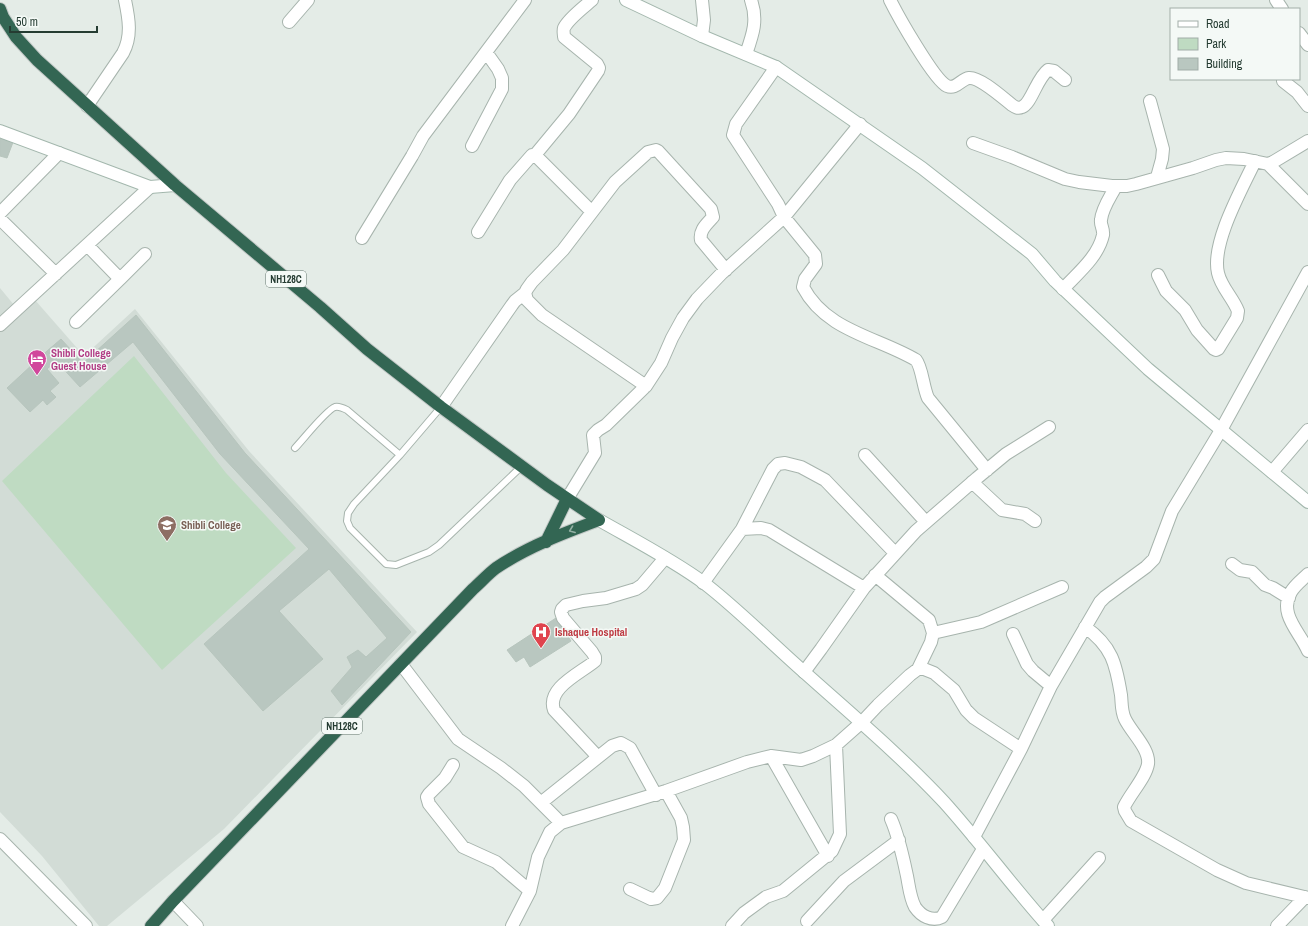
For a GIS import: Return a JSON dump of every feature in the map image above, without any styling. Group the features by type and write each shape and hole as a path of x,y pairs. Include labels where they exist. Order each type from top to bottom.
{"highway":[{"name":"NH128C","path":"0,9 3,17 16,37 37,60 175,186 314,302 367,349 441,407 567,499 599,520"},
{"path":"546,542 567,499"},
{"name":"NH128C","path":"151,926 473,589 496,569 520,554 568,532 599,520"}],"street":[{"path":"87,106 123,54 128,44 130,33 126,0"},
{"path":"289,22 308,0"},
{"path":"362,238 423,136 525,0"},
{"path":"478,232 510,180 528,158 535,155 561,124 594,80 598,72 599,68 597,64 564,37 563,32 568,23 592,0"},
{"path":"626,0 702,36 776,67 922,168 1032,254 1063,289 1148,368 1308,502"},
{"path":"702,0 704,20 702,36"},
{"path":"746,54 753,37 756,22 751,0"},
{"path":"890,0 903,24 936,76 948,87 954,87 968,78 973,78 980,81 1018,108 1028,103 1043,74 1048,70 1054,71 1065,80"},
{"path":"1300,32 1308,26"},
{"path":"1300,34 1308,45"},
{"path":"472,146 502,89 502,78 498,69 486,52"},
{"path":"776,67 736,124 733,134 778,204 784,217 815,255 816,264 803,283 806,294 829,318 842,326 916,360 920,366 924,388 928,398 987,470"},
{"path":"1283,81 1297,92 1308,106"},
{"path":"1150,101 1163,149 1162,159 1156,177"},
{"path":"567,499 591,462 595,453 594,435 646,386 662,363 672,338 683,318 697,298 784,217 860,124"},
{"path":"0,131 150,187 175,186"},
{"path":"1268,164 1308,141"},
{"path":"973,143 1065,179 1116,186 1127,186 1226,158 1255,161 1268,164 1308,204"},
{"path":"441,407 515,301 525,294 532,282 563,250 615,182 648,152 656,150 711,209 713,217 704,227 700,237 726,270"},
{"path":"0,213 58,153"},
{"path":"535,155 592,212"},
{"path":"1158,275 1166,291 1185,310 1197,330 1214,349 1218,349 1237,318 1238,311 1218,273 1218,249 1222,233 1255,161"},
{"path":"1063,289 1091,260 1096,252 1104,234 1100,224 1101,218 1116,186"},
{"path":"0,325 150,187"},
{"path":"0,219 56,274"},
{"path":"87,245 120,279"},
{"path":"76,322 145,254"},
{"path":"974,837 1052,686 1085,627 1105,596 1146,567 1154,559 1172,511 1221,430 1308,272"},
{"path":"525,294 527,300 542,315 646,386"},
{"path":"804,672 864,588 916,531 1006,454 1049,427"},
{"path":"1272,472 1308,430"},
{"path":"865,455 926,522"},
{"path":"703,583 742,529 773,469 778,464 785,463 801,467 824,480 895,553"},
{"path":"972,482 1002,510 1025,514 1035,521"},
{"path":"599,520 665,558 703,583 734,608 804,672 862,722 917,774 974,837 1046,923 1099,858"},
{"path":"742,529 761,528 769,530 864,588"},
{"path":"598,757 554,710 552,705 554,695 560,688 595,661 595,657 592,652 563,618 561,612 562,609 566,605 606,598 636,589 642,585 665,558"},
{"path":"1232,564 1240,570 1252,572 1265,585 1289,598"},
{"path":"1308,574 1290,593 1287,605 1290,620 1308,651"},
{"path":"513,926 530,891 538,857 550,832 561,823 661,793 747,762 771,756 801,760 813,756 836,744 862,722 878,705 918,669 931,642 933,633 928,620 875,575"},
{"path":"933,633 981,622 1062,587"},
{"path":"1085,627 1101,640 1112,655 1118,674 1122,712 1125,720 1146,752 1148,759 1148,766 1124,807 1131,821 1217,870 1246,883 1306,898"},
{"path":"1013,634 1027,664 1033,671 1052,686"},
{"path":"401,664 458,739 501,768 524,786 542,802 561,823"},
{"path":"918,669 924,669 934,673 954,690 966,710 974,718 1020,749"},
{"path":"542,802 615,744 621,743 630,748 661,793 681,818 684,840 665,888 657,898 651,899 630,889"},
{"path":"732,926 744,913 766,897 783,891 832,852 840,834 836,744"},
{"path":"771,756 828,856"},
{"path":"453,764 445,778 428,794 427,797 429,804 463,847 496,862 530,891"},
{"path":"892,819 899,840 912,900 918,911 934,919 944,922 984,849"},
{"path":"0,839 86,926"},
{"path":"807,921 844,881 899,840"},
{"path":"1277,926 1306,898"},
{"path":"174,901 197,926"}],"lane":[{"path":"295,448 328,412 335,407 341,407 347,410 400,455"},
{"path":"441,407 400,455 354,504 348,513 347,521 350,528 386,564 396,565 429,552 439,545 522,466"}],"shaded area":[{"name":"Shibli College","path":"0,288 14,305 35,300 84,356 135,309 249,451 417,632 224,829 107,926 99,926 42,856 0,812"}],"green space":[{"path":"134,356 226,473 296,548 162,670 2,481"}],"building":[{"path":"0,131 15,137 7,158 0,156"},
{"path":"136,315 245,453 411,632 342,705 331,691 352,667 347,657 358,650 366,657 387,638 329,569 279,611 323,659 263,711 204,644 309,549 220,454 133,342 80,387 47,351 61,339 83,363"},
{"name":"Shibli College Guest House","path":"47,351 56,361 47,369 59,383 50,391 56,397 47,405 43,400 30,412 7,388"},
{"path":"556,618 571,641 530,667 524,657 516,662 507,650"}],"place":[{"name":"Shibli College Guest House","path":"37,376"},
{"name":"Shibli College","path":"167,542"},
{"name":"Ishaque Hospital","path":"541,649"}]}
